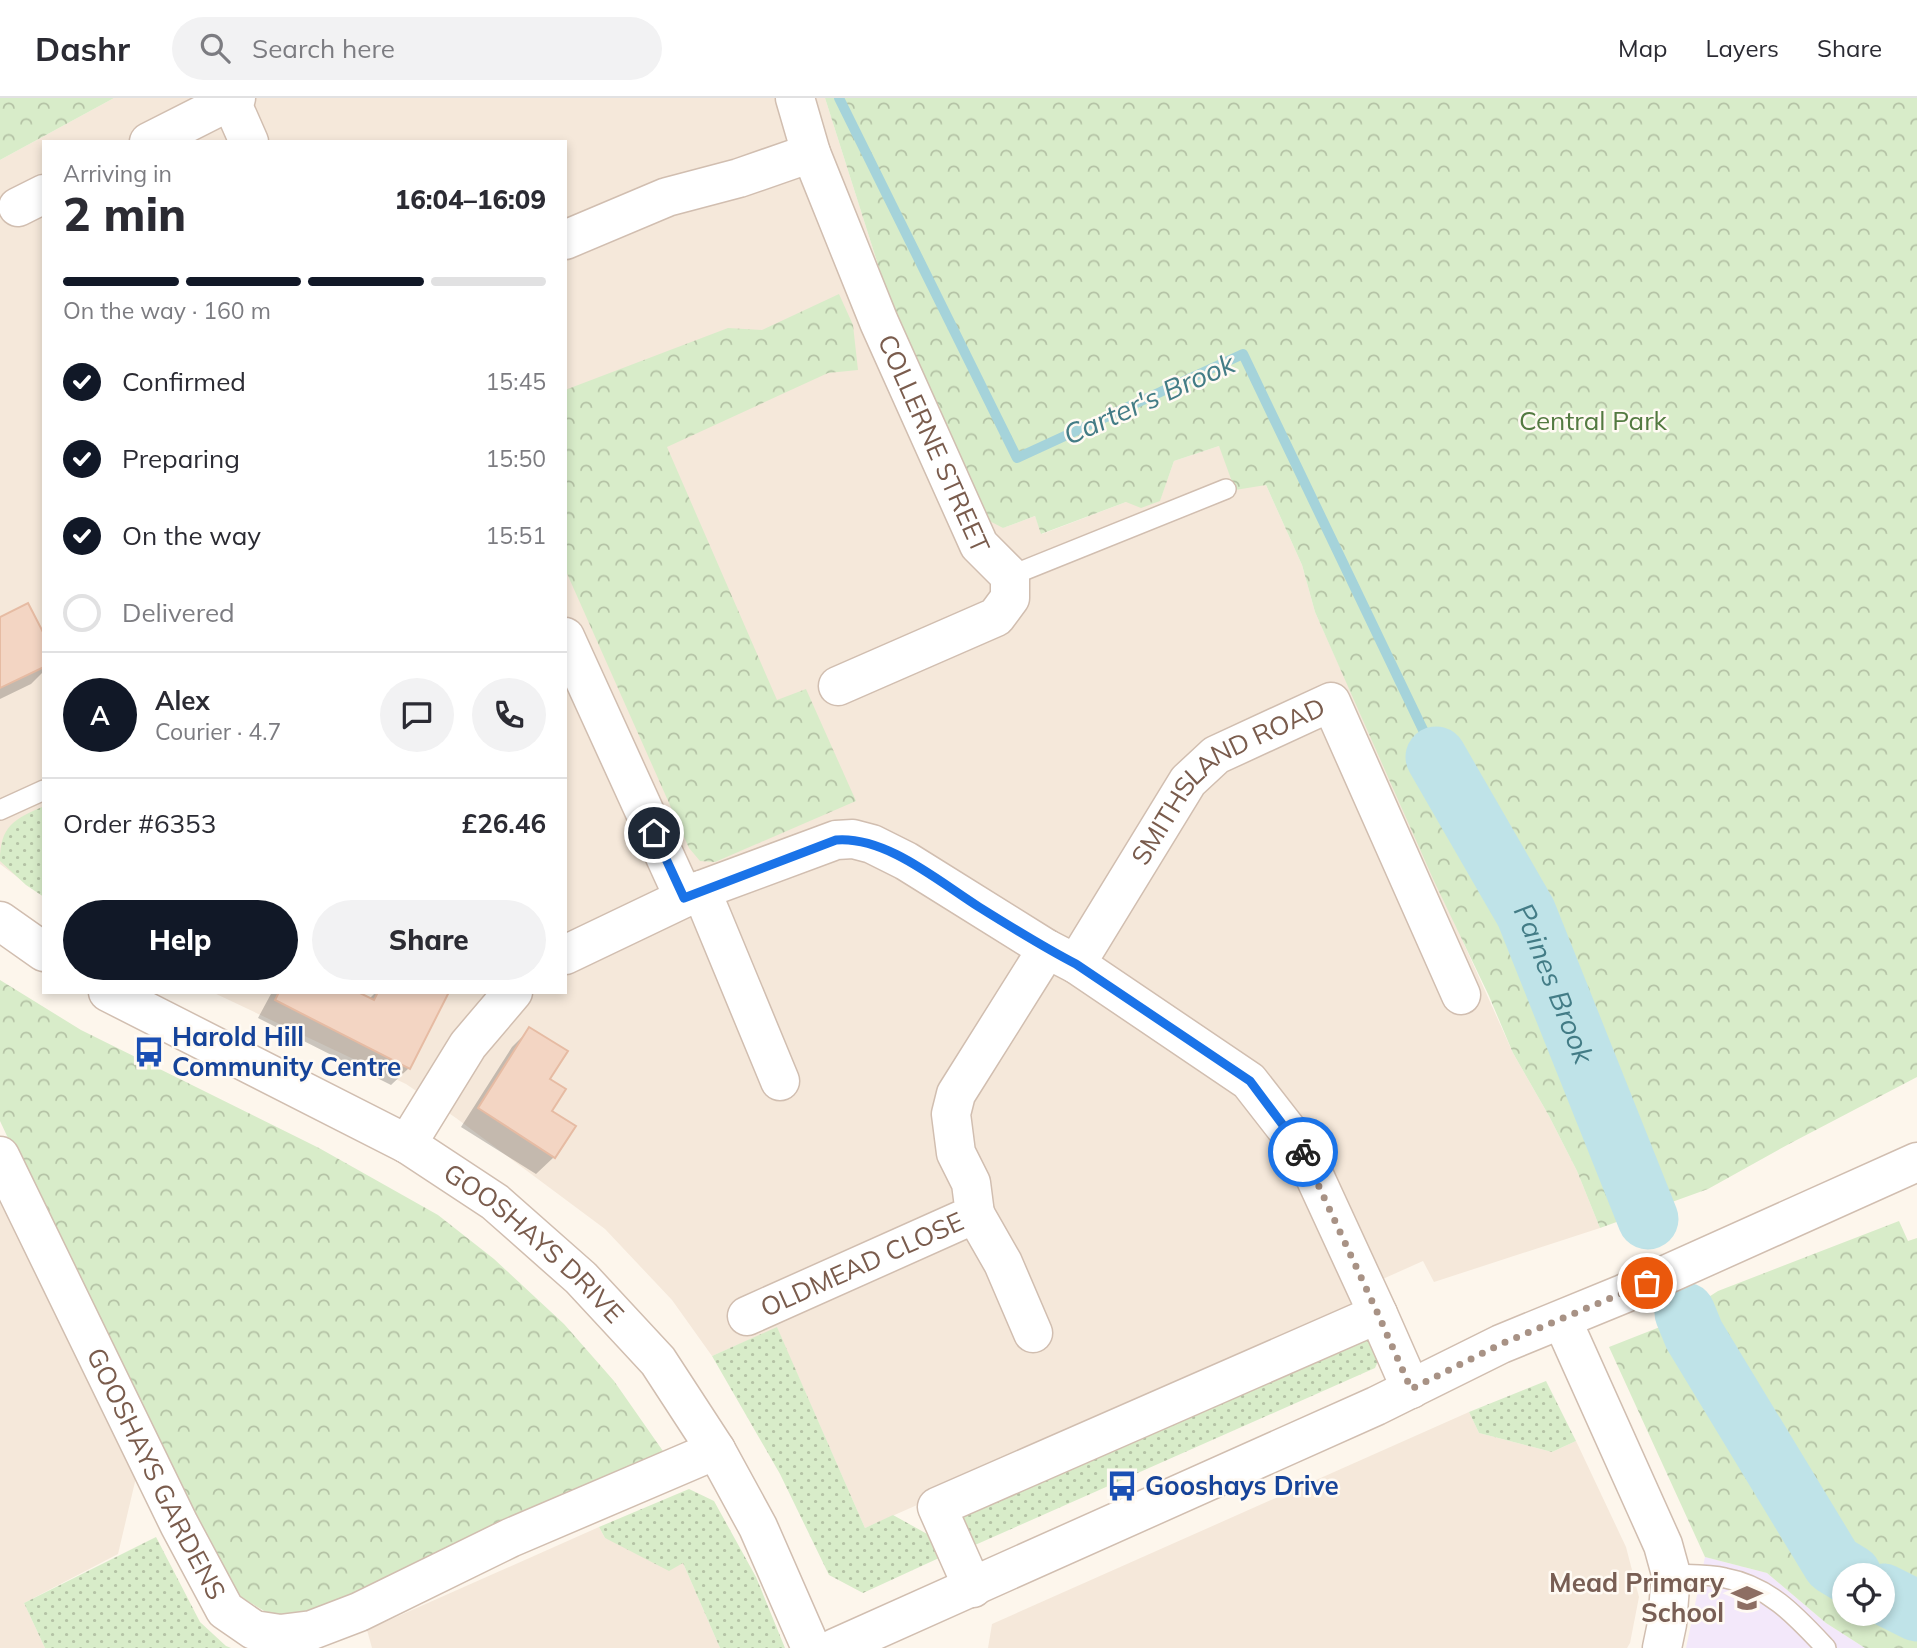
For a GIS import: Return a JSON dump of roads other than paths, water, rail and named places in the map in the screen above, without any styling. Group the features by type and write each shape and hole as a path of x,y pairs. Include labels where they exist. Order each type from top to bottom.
{"street":[{"name":"COLLERNE STREET","path":"795,98 811,153 879,322 979,545 1010,576 1010,598 996,617 838,687"},
{"path":"153,140 233,99 248,140"},
{"path":"567,239 667,197 739,178 811,153"},
{"path":"567,641 692,894 780,1081"},
{"name":"SMITHSLAND ROAD","path":"1062,956 1188,781 1216,755 1331,702 1461,995"},
{"path":"567,954 692,894 836,840 853,838 906,861 1062,956 1250,1081 1302,1149 1411,1389"},
{"path":"3,931 42,952"},
{"name":"OLDMEAD CLOSE","path":"747,1315 975,1214 971,1183 956,1153 951,1114 956,1094 1062,956"},
{"name":"GOOSHAYS DRIVE","path":"112,994 407,1144 495,1202 581,1278 659,1361 716,1450 758,1527 811,1648"},
{"path":"407,1144 468,1045 511,994"},
{"path":"835,1648 1411,1389 1501,1344 1562,1320 1917,1162"},
{"name":"GOOSHAYS GARDENS","path":"4,1176 225,1610 254,1630 280,1634 312,1630 510,1538 716,1450"},
{"path":"975,1214 1003,1263 1033,1333"},
{"path":"973,1588 937,1507 1378,1314"},
{"path":"1562,1320 1662,1545 1671,1574 1662,1648"}],"lane":[{"path":"1010,576 1226,489"},
{"path":"0,810 42,791"},
{"path":"1671,1574 1723,1577 1749,1584 1777,1599 1826,1648"}],"waterway":[{"name":"Carter's Brook","path":"839,98 1017,458 1243,354 1436,757"},
{"name":"Paines Brook","path":"1436,757 1526,913 1648,1219"},
{"name":"Paines Brook","path":"1685,1313 1694,1335 1832,1563"},
{"name":"Paines Brook","path":"1895,1600 1917,1611"}],"place":[{"name":"Harold Hill Community Centre","path":"149,1052"},
{"name":"Gooshays Drive","path":"1122,1486"},
{"name":"Mead Primary School","path":"1747,1598"}],"park label":[{"name":"Central Park","path":"1593,421"}]}
